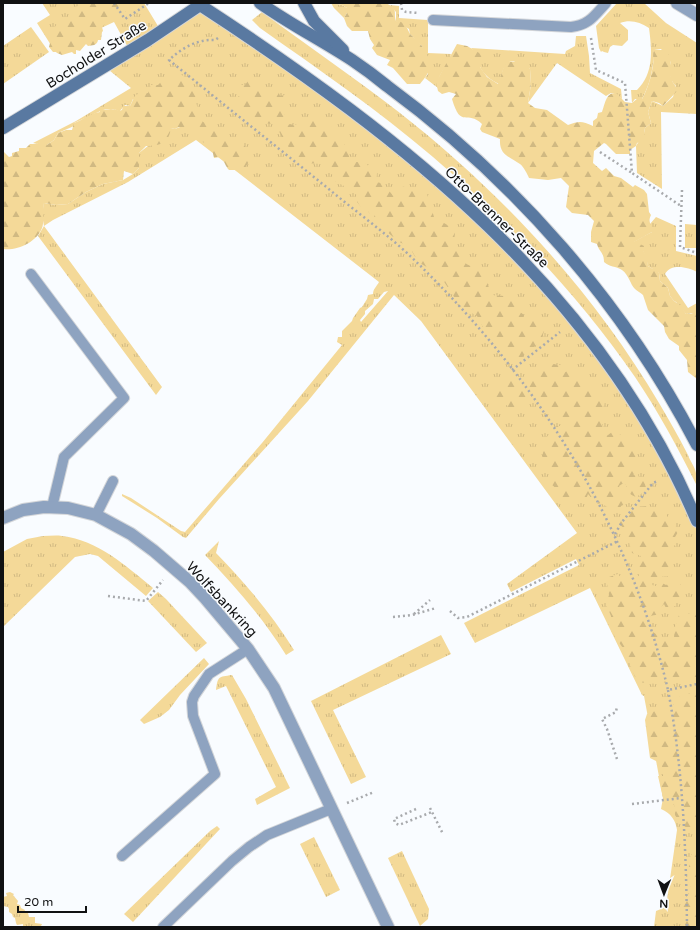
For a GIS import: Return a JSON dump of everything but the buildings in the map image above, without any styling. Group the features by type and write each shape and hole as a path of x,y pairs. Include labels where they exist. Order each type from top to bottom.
{"street":[{"name":"Otto-Brenner-Straße","path":"260,3 304,32 352,60 432,121 498,179 538,219 599,290 626,327 671,397 697,445"},
{"path":"304,3 314,21 352,60"},
{"path":"677,3 697,15"},
{"name":"Otto-Brenner-Straße","path":"201,4 312,81 414,159 480,217 507,244 590,338 628,391 675,471 697,521"},
{"name":"Bocholder Straße","path":"3,128 148,40 201,4"},
{"name":"Wolfsbankring","path":"3,518 23,510 44,506 72,508 96,515 130,534 179,572 205,598 248,649 274,688 388,927"}],"lane":[{"path":"433,20 571,27 589,22 606,3"},
{"path":"31,274 124,398 64,457 52,507"},
{"path":"96,515 113,481"},
{"path":"122,856 215,774 193,716 192,702 194,696 209,674 248,649"},
{"path":"163,927 232,861 249,847 267,835 332,809"}],"path":[{"path":"114,3 125,19 150,3"},
{"path":"401,3 402,10 406,12 425,14 433,20"},
{"path":"589,22 596,70 625,83 632,173"},
{"path":"169,60 405,251 474,322 535,398 565,444 589,485 618,542 651,627 668,690 674,724 682,798 686,862 687,927"},
{"path":"600,152 681,206"},
{"path":"682,190 680,247 697,253"},
{"path":"512,370 575,320"},
{"path":"615,535 622,522 653,483 675,471"},
{"path":"450,611 458,618 467,617 618,542"},
{"path":"108,596 146,601 155,590"},
{"path":"412,615 430,600"},
{"path":"393,617 412,615 436,608"},
{"path":"668,690 697,684"},
{"path":"617,706 616,712 602,719 617,759"},
{"path":"359,798 374,792"},
{"path":"632,804 682,798"},
{"path":"416,808 394,819 395,823 399,825 432,812"},
{"path":"430,808 443,834"}],"green space":[{"path":"42,3 144,3 161,31 200,5 254,41 479,217 628,391 697,521 697,927 654,927 656,911 666,907 677,830 674,820 670,815 661,809 663,798 644,696 642,695 590,588 475,643 464,623 579,565 576,559 511,592 507,584 577,533 421,321 394,295 308,401 219,499 186,538 122,496 122,494 131,498 181,531 185,532 262,443 342,345 337,342 338,337 342,337 342,331 352,321 367,299 368,295 373,294 374,289 379,282 196,140 128,182 44,226 42,215 44,203 56,205 68,204 86,192 103,184 123,180 139,168 139,153 171,128 175,129 180,127 133,99 130,106 125,105 119,112 115,109 105,109 74,123 74,126 58,133 54,140 47,145 41,142 37,144 33,143 76,121 131,88 104,66 130,51 114,22 54,50 37,23 50,15","holes":["388,291 361,322 360,320 365,314 365,311 373,304 374,299 378,299 384,292"]},
{"path":"78,3 132,3 133,6 125,12 121,11 115,18 111,17 105,20 105,24 102,27 103,31 101,40 98,40 95,44 88,46 86,44 80,51 76,50 76,54 72,52 62,55 53,52 49,47 51,39 49,38 52,34 51,30 54,29 57,23 62,23 65,25 65,23 71,21 76,10 75,7 78,6"},
{"path":"331,3 342,5 347,8 347,13 344,18 334,8"},
{"path":"332,3 386,3 393,7 396,21 406,26 411,35 418,41 428,56 430,69 420,84 407,84 393,68 387,65 390,60 377,55 372,48 374,45 370,39 368,31 352,31 347,26 344,18 347,13 347,8 342,5"},
{"path":"617,3 644,3 666,23 697,43 697,114 661,112 662,189 637,173 636,146 644,133 645,128 651,123 648,112 652,101 663,106 673,97 676,86 670,75 671,62 661,49 654,50 648,87 642,99 635,99 632,103 631,90 637,90 643,83 649,69 651,45 649,28 635,22 627,21 620,23 628,30 628,40 622,46 613,45 610,47 608,53 601,52 599,48 596,26"},
{"path":"390,5 399,6 399,18 428,20 428,53 451,54 448,63 438,79 438,88 425,78 428,74 422,46 410,34 409,29 396,21 396,12"},
{"path":"262,12 383,100 438,144 509,210 543,246 575,283 633,362 685,448 695,471 697,486 668,430 635,377 590,317 541,260 488,207 433,157 348,90 260,28 252,20"},
{"path":"31,27 49,52 3,84 3,46"},
{"path":"576,36 586,36 590,73 621,89 622,99 615,93 611,93 606,96 557,63 528,103 531,84 530,69 516,62 508,63 505,65 499,84 484,73 480,67 475,52 471,48 565,54 566,51 575,46"},
{"path":"457,44 467,46 481,54 483,61 480,67 487,77 498,84 504,66 507,62 523,62 530,69 531,84 528,103 535,108 547,110 568,125 580,122 593,126 593,121 597,118 598,113 602,112 606,99 610,94 616,93 625,102 632,103 638,98 642,99 648,87 654,50 664,50 671,57 670,76 674,78 672,81 678,90 663,106 652,101 648,112 651,123 645,128 645,140 637,143 636,146 630,150 630,154 616,154 604,143 594,151 593,163 602,171 606,168 614,176 621,178 633,187 635,185 644,190 647,194 649,212 651,215 650,222 653,228 652,232 634,242 644,246 643,251 647,256 648,266 656,269 659,273 660,281 668,288 670,296 674,301 681,306 686,314 691,314 697,311 697,379 688,372 687,360 679,350 679,346 669,339 665,332 664,326 648,310 643,295 635,289 622,270 604,262 603,256 597,244 591,242 591,232 594,221 588,215 572,213 566,207 569,186 561,178 548,180 529,178 521,165 503,152 501,149 500,139 482,132 480,129 482,124 477,120 461,117 458,114 452,99 456,94 449,92 442,94 438,91 436,82"},
{"path":"182,75 194,86 197,106 204,114 201,116 203,122 215,125 218,132 228,136 233,141 242,143 245,146 249,162 241,173 239,170 229,170 220,157 214,158 212,149 215,142 204,143 199,137 197,127 171,128 168,137 163,143 146,146 139,153 139,168 133,174 124,171 123,180 103,184 86,192 68,204 56,205 44,203 43,226 36,237 20,247 14,249 3,249 4,152 9,157 12,156 12,153 19,151 19,148 26,148 30,144 37,144 47,141 47,145 54,140 58,133 66,130 72,130 74,123 100,112 100,109 122,110 123,106 130,106 136,95 148,93 151,85 158,85 162,81 165,83 168,81 169,77"},
{"path":"253,79 256,83 257,81 263,85 263,89 275,92 278,91 280,96 283,95 286,97 284,103 287,105 286,114 284,115 288,124 294,125 311,119 316,119 330,125 334,132 340,135 345,141 344,146 349,151 349,157 353,162 365,162 377,173 376,182 381,183 393,195 397,192 401,192 402,187 409,186 409,190 416,187 417,190 423,190 427,194 434,217 449,226 455,233 453,249 462,252 466,264 481,271 485,276 490,295 505,296 511,301 519,303 521,308 520,312 524,315 523,318 530,319 532,317 538,320 545,329 540,342 524,355 519,362 513,362 505,353 503,342 486,333 477,316 460,306 439,274 418,262 409,246 399,242 386,231 383,224 375,216 369,213 368,209 362,208 357,202 357,196 350,183 344,186 333,180 332,172 324,164 304,163 284,142 280,133 273,124 251,122 249,117 243,117 242,113 236,109 238,104 236,100 241,93 239,91 242,88 242,85 245,85 248,81 251,84"},
{"path":"656,217 676,226 676,251 697,256 697,272 685,268 675,267 671,268 665,274 688,308 697,303 696,313 686,314 674,301 670,296 668,288 660,281 659,273 648,266 644,252 633,242 652,232 650,224"},
{"path":"685,224 697,225 697,248 685,248"},
{"path":"44,226 162,387 156,395 38,236"},
{"path":"549,360 552,364 560,365 565,372 572,369 575,375 579,374 584,377 589,386 596,390 598,395 605,400 604,406 601,408 604,416 602,424 604,428 599,429 608,435 612,432 617,432 623,437 635,440 633,441 637,445 638,453 636,456 639,461 638,466 634,468 637,472 633,475 638,474 639,478 644,481 646,488 636,497 629,493 625,484 619,486 625,504 621,506 619,511 609,508 601,503 597,504 588,494 586,499 579,497 576,498 575,502 559,499 556,488 552,485 550,486 549,481 555,476 553,471 548,465 541,461 543,456 542,444 547,436 552,434 550,431 553,428 557,426 565,427 564,420 561,416 558,419 554,416 545,402 536,394 532,399 527,398 525,400 528,406 526,410 521,411 517,407 510,409 507,405 504,407 493,397 491,393 495,391 496,385 502,385 508,378 517,381 527,379 530,372 536,371 539,373 539,368 547,364"},
{"path":"632,506 649,506 658,511 662,509 666,512 668,519 674,522 678,532 675,537 676,544 671,549 666,549 671,557 670,565 673,571 670,576 658,577 654,581 650,581 652,585 660,587 662,583 666,585 674,581 680,584 681,588 679,595 682,598 675,601 675,606 666,608 664,604 660,608 657,615 654,615 648,619 647,626 648,629 666,640 674,637 675,627 679,615 692,613 697,615 697,677 693,679 657,684 637,682 625,651 611,631 611,616 606,604 609,595 606,578 618,574 623,580 624,584 635,580 640,574 636,571 638,560 641,556 632,553 625,534 626,530 619,524 621,519 625,520"},
{"path":"43,536 75,538 99,548 122,563 153,588 146,596 98,556 90,554 75,557 3,627 3,552 27,539"},
{"path":"219,541 216,553 258,599 294,650 286,655 268,628 248,603 205,555"},
{"path":"158,592 207,643 196,652 148,601"},
{"path":"441,635 451,654 333,710 366,777 351,784 311,701"},
{"path":"204,658 209,664 180,695 169,710 160,717 144,724 140,720"},
{"path":"232,675 246,699 290,788 257,805 255,799 276,787 226,686 216,690 217,682 221,677"},
{"path":"683,692 691,694 697,693 697,835 680,823 675,815 674,804 666,797 663,798 658,776 663,776 664,769 658,762 650,758 645,720 647,714 660,709 671,708"},
{"path":"217,826 220,829 133,922 124,914 210,831"},
{"path":"314,837 340,890 326,897 300,844"},
{"path":"697,849 697,927 687,927 685,925 681,904 691,891 687,880 689,866 691,855"},
{"path":"402,851 429,909 428,919 420,926 388,858"},
{"path":"10,892 14,894 13,895 18,901 17,904 25,910 24,913 28,913 29,917 35,917 35,923 42,924 41,926 44,927 23,927 23,924 17,925 15,918 9,912 8,907 3,906 3,897 7,896 6,893"}]}
